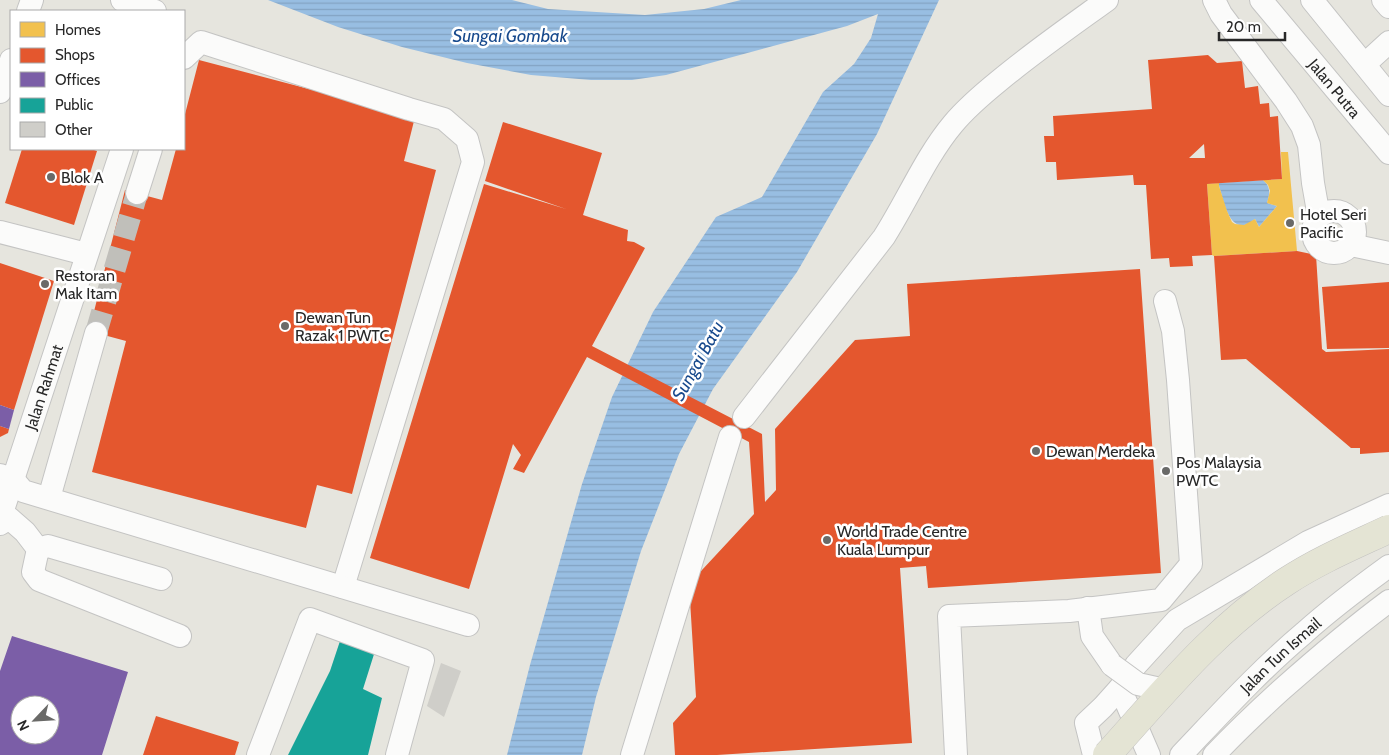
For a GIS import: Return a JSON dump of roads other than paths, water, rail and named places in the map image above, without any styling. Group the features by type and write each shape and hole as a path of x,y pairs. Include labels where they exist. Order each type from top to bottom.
{"main road":[{"path":"1107,755 1194,658 1227,627 1266,596 1314,565 1389,529"}],"street":[{"path":"122,0 152,10"},
{"path":"744,417 870,258 899,214 935,150 952,125 968,108 1026,58 1107,0"},
{"path":"1214,0 1221,14 1286,101 1302,126 1309,145 1319,217"},
{"name":"Jalan Putra","path":"1261,0 1389,153"},
{"path":"1312,0 1389,95"},
{"path":"1383,0 1389,7"},
{"path":"185,56 193,39 444,119 467,139 473,162 343,587"},
{"path":"1365,64 1389,42"},
{"path":"0,92 10,63"},
{"name":"Jalan Rahmat","path":"0,518 6,477 122,150"},
{"path":"137,193 151,150"},
{"path":"1338,210 1351,218 1356,231 1352,245 1346,250 1333,253 1321,248 1316,243 1313,230 1319,217 1324,213 1338,210"},
{"path":"0,232 86,254"},
{"path":"1352,245 1389,253"},
{"path":"956,755 949,616 1036,613 1161,600 1191,564 1176,350 1174,331 1165,301"},
{"path":"49,498 96,333"},
{"path":"632,755 730,437"},
{"path":"6,477 23,491 468,625"},
{"path":"1094,755 1086,723 1120,688 1136,665 1177,620 1308,542 1389,505"},
{"path":"0,524 9,518 25,532 38,549 33,572 39,580 180,636"},
{"path":"38,549 48,546 161,578"},
{"name":"Jalan Tun Ismail","path":"1182,755 1244,689 1303,634 1355,590 1389,566"},
{"name":"Jalan Tun Ismail","path":"1214,755 1234,733 1296,677 1357,624 1389,601"},
{"path":"1088,608 1092,636 1112,665 1138,684 1165,690"},
{"path":"258,755 310,619 423,660 397,755"},
{"path":"1120,688 1149,755"},
{"path":"1103,707 1118,755"}],"water":[{"path":"268,0 512,0 548,9 645,15 704,9 741,0 939,0 877,134 797,272 713,389 679,454 641,551 596,697 582,755 507,755 530,665 582,484 612,397 653,312 716,217 762,197 823,92 854,64 871,38 878,14 847,26 666,75 632,80 591,80 531,75 467,63 402,47 338,27"},
{"path":"1263,180 1269,191 1267,203 1277,206 1259,227 1255,219 1248,224 1238,225 1227,211 1219,183"}],"tunnel":[{"path":"96,333 137,193"}],"place":[{"name":"Blok A","path":"51,177"},
{"name":"Hotel Seri Pacific","path":"1290,223"},
{"name":"Restoran Mak Itam","path":"45,284"},
{"name":"Dewan Tun Razak 1 PWTC","path":"285,326"},
{"name":"Dewan Merdeka","path":"1036,451"},
{"name":"Pos Malaysia PWTC","path":"1166,471"},
{"name":"World Trade Centre Kuala Lumpur","path":"827,540"}],"water label":[{"name":"Sungai Gombak","path":"510,36"},
{"name":"Sungai Batu","path":"698,361"}]}
